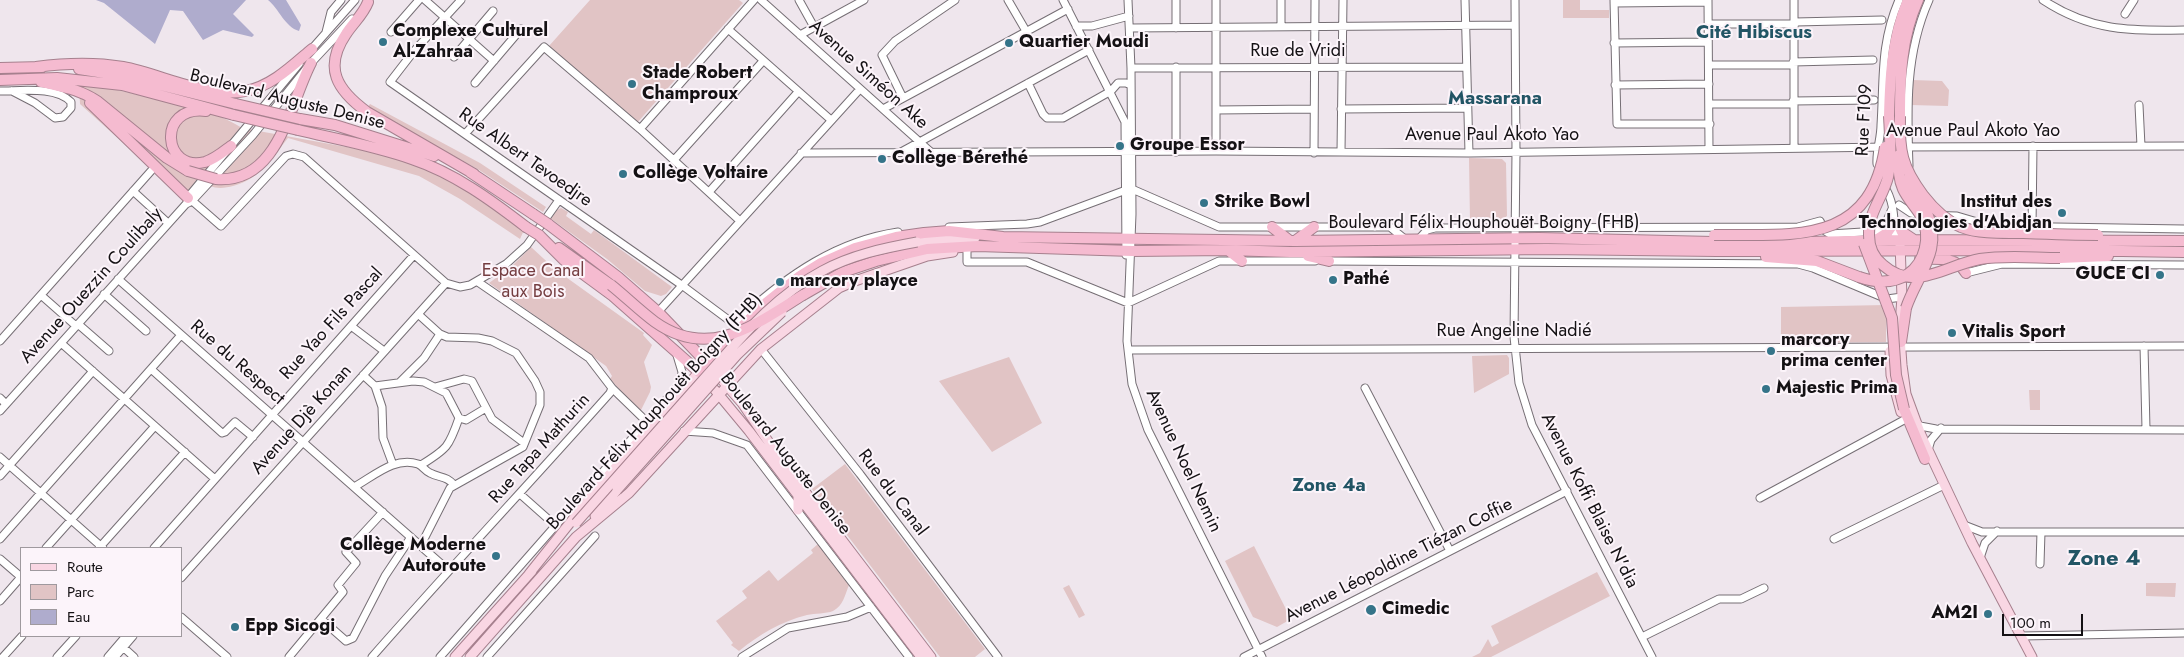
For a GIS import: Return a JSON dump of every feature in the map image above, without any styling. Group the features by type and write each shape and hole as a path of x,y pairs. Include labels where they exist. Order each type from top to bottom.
{"highway":[{"path":"1908,0 1890,64 1895,116 1905,166 1926,198 1944,217 1963,228 1986,232 2098,235 2180,241"},
{"path":"1918,0 1908,25 1902,58 1895,116 1894,164 1871,217 1869,235 1875,257 1893,273 1904,277 1922,278 1980,259 1998,257 2091,258 2141,252"},
{"path":"369,1 365,10 346,33 337,50 334,65 339,83 353,102 367,112 474,174"},
{"path":"36,67 88,62 125,68 215,91 246,92 273,80 312,49"},
{"path":"23,79 75,89 97,100 167,158 188,171 224,180 246,174 257,167 273,150 286,125 302,81 311,63"},
{"name":"Boulevard Auguste Denise","path":"0,68 87,69 300,119 335,125 417,150 474,174 548,224 604,266 658,312 707,363"},
{"name":"Boulevard Auguste Denise","path":"0,80 86,80 122,85 234,115 385,151 436,168 467,185 611,285 656,322 681,335 697,339 724,338 742,331 803,295"},
{"path":"56,86 82,97 99,111 189,201"},
{"path":"231,146 206,162 190,162 176,154 170,140 170,131 178,118 186,113 203,110 234,115"},
{"path":"1652,240 1714,235 1811,232 1821,230 1844,219 1864,202 1877,180 1895,116"},
{"path":"1717,251 1818,261 1875,282 1900,278 1914,269 1919,263 1925,249 1926,233 1922,217 1903,190 1894,164"},
{"path":"1894,164 1927,212 1933,239 1931,256 1912,291 1906,308 1901,344"},
{"path":"1894,164 1864,218 1862,239 1870,264 1883,290 1892,318 1896,375 1904,409 1926,454"},
{"path":"1880,235 1896,223 1902,232 1915,240"},
{"path":"1272,227 1291,245 1329,261"},
{"path":"1291,245 1314,227"},
{"name":"Boulevard Félix Houphouët Boigny (FHB)","path":"699,372 766,303 800,276 821,263 862,246 896,237 945,229 1003,237 1128,238 1291,245 1515,244 1652,240 1757,243 1880,235 1898,246"},
{"name":"Boulevard Auguste Denise","path":"539,235 564,260 613,296 699,372"},
{"name":"Boulevard Félix Houphouët Boigny (FHB)","path":"803,295 843,272 897,255 951,247 978,246 1128,251 1228,250 1291,245 1418,240 1717,251 1898,246 2184,252"},
{"name":"Boulevard Félix Houphouët Boigny (FHB)","path":"1898,246 1915,240 2180,241"},
{"path":"1898,246 1919,259 1953,261 1959,264 1966,273"},
{"path":"1228,250 1242,261"}],"main road":[{"name":"Boulevard Félix Houphouët Boigny (FHB)","path":"456,657 741,338 784,296 816,274 838,263 876,251 916,242 1003,237"},
{"path":"1898,246 1901,344 1906,394 1926,454 1938,481 1944,485 2032,657"},
{"name":"Boulevard Félix Houphouët Boigny (FHB)","path":"470,657 576,537 629,493 726,384 761,348 821,301 854,281 927,256 967,251 1024,248"},
{"path":"576,537 767,324 803,295"},
{"path":"1899,298 1890,346 1895,395 1904,420 1926,454"},
{"path":"707,363 726,384 930,657"},
{"name":"Boulevard Félix Houphouët Boigny (FHB)","path":"529,574 601,484 699,372"},
{"name":"Boulevard Auguste Denise","path":"699,372 718,393 798,495 916,656"},
{"path":"798,495 798,510"}],"street":[{"path":"326,33 331,12 341,0"},
{"name":"Avenue Ouezzin Coulibaly","path":"189,201 231,146 355,0"},
{"path":"391,32 419,0"},
{"path":"425,0 494,61"},
{"name":"Rue Albert Tevoedjre","path":"461,0 414,51 390,82 683,286 730,321 737,320 743,316 796,272 836,250 894,233 945,229"},
{"path":"640,129 754,0"},
{"name":"Avenue Siméon Ake","path":"761,0 932,153"},
{"path":"799,0 814,27"},
{"path":"800,35 864,0"},
{"path":"903,98 882,56 895,41 955,0"},
{"path":"1008,0 1026,32"},
{"path":"1063,0 1111,91 1125,122 1129,151"},
{"path":"1128,0 1131,68 1129,151"},
{"path":"1176,0 1176,28"},
{"path":"1216,0 1216,151"},
{"path":"1280,0 1280,27"},
{"path":"1314,153 1313,67 1315,0"},
{"path":"1341,152 1343,0"},
{"path":"1465,0 1468,153"},
{"name":"Avenue Koffi Blaise N'dia","path":"1515,0 1515,261 1516,349 1519,383 1532,425 1652,657"},
{"path":"1794,0 1794,148"},
{"name":"Rue F109","path":"1896,205 1879,176 1877,161 1881,128 1884,52 1888,29 1899,0"},
{"path":"1418,240 1427,230 1435,228 1798,227 1820,221 1825,231 1830,234 1880,235 1896,205 1909,173 1909,75 1912,49 1929,0"},
{"path":"2043,0 2069,15 2103,27 2136,31 2184,30"},
{"path":"2125,14 2134,0"},
{"name":"Avenue Ouezzin Coulibaly","path":"0,411 168,223 253,135 311,63 369,1"},
{"path":"1709,149 1710,124 1710,104 1708,1 1614,1 1616,121 1619,125 1710,124"},
{"path":"884,109 1068,9"},
{"path":"454,56 493,11"},
{"path":"1076,26 1092,26 1130,16"},
{"path":"1708,24 1882,20"},
{"path":"1130,28 1515,25"},
{"path":"476,83 521,29"},
{"path":"728,29 831,120"},
{"path":"1614,43 1708,42"},
{"path":"465,134 544,47 640,129 740,221"},
{"path":"899,153 1089,50"},
{"path":"1709,65 1874,60"},
{"path":"674,160 763,61"},
{"path":"1176,67 1176,152"},
{"name":"Rue de Vridi","path":"1131,68 1465,67"},
{"path":"1028,83 1047,118 1063,118 1111,91 1118,83 1126,83 1131,86"},
{"path":"1615,84 1709,84"},
{"path":"658,312 860,89"},
{"path":"0,91 12,91 58,94 66,97 70,102 71,108 63,118 55,118 35,103 12,91"},
{"path":"709,192 798,92"},
{"path":"1710,104 1874,100"},
{"path":"2139,105 2141,146"},
{"path":"1341,109 1467,108"},
{"path":"1216,110 1313,110"},
{"path":"1881,128 1892,135 1897,134 1909,125"},
{"name":"Avenue Paul Akoto Yao","path":"801,153 1216,151 1468,153 1879,146 2184,146"},
{"path":"2032,228 2033,146"},
{"name":"Avenue Noel Nemin","path":"1129,151 1128,350 1134,396 1148,430 1260,653"},
{"path":"1877,161 1886,154 1895,154 1908,158"},
{"path":"189,201 222,226 286,156 299,155 304,157 446,283 460,287 478,282 517,255 558,200"},
{"path":"0,341 152,171"},
{"path":"945,229 1040,222 1129,189 1219,227 1390,227 1406,240"},
{"path":"133,192 168,223"},
{"path":"1896,205 1919,215 1957,216 1986,226 2032,228 2184,228"},
{"path":"1896,205 1898,246"},
{"path":"967,251 967,262 1026,262 1128,303 1214,263 1242,261 1798,264 1813,268 1887,299 1899,298"},
{"name":"Rue Yao Fils Pascal","path":"155,547 414,255"},
{"path":"1966,273 2002,264 2184,265"},
{"name":"Rue du Respect","path":"118,279 448,570"},
{"name":"Rue Tapa Mathurin","path":"372,657 448,570 520,494 610,393 612,388 589,358 478,282"},
{"name":"Avenue Djè Konan","path":"182,577 446,283"},
{"path":"104,294 146,331"},
{"path":"42,296 109,351"},
{"path":"418,314 440,334 457,338 478,338 492,341 516,353 524,362 540,392 540,405 523,447 454,485 447,493 420,545"},
{"path":"351,326 384,352"},
{"path":"400,382 424,358 440,334"},
{"path":"0,539 181,335"},
{"path":"61,343 215,479"},
{"name":"Rue Angeline Nadié","path":"1128,350 1516,349 1890,346 1901,344 2184,346"},
{"path":"2144,346 2146,429"},
{"name":"Rue du Canal","path":"761,348 865,480 998,657"},
{"name":"Boulevard Félix Houphouët Boigny (FHB)","path":"440,657 680,384 682,372 676,352"},
{"path":"150,369 222,433 235,422 253,437"},
{"path":"0,476 93,371"},
{"path":"363,375 375,386 383,414 383,438 393,464"},
{"path":"435,387 469,379 474,383 492,419 524,443"},
{"path":"375,386 419,380 446,393 459,418 466,420 486,408"},
{"path":"612,388 647,422"},
{"path":"1365,388 1450,551"},
{"path":"0,398 6,404"},
{"path":"421,465 448,446 459,418"},
{"path":"1760,498 1904,420"},
{"path":"1916,422 1920,426 1941,428 2184,430"},
{"path":"47,547 155,426"},
{"path":"1926,454 1930,440 1941,428"},
{"path":"684,431 713,434 741,441 747,445 871,607 916,656"},
{"path":"102,547 185,452"},
{"path":"0,457 100,547"},
{"path":"354,487 393,464 407,461 421,465 430,473 449,479 454,485"},
{"path":"1834,539 1944,485"},
{"name":"Avenue Léopoldine Tiézan Coffie","path":"1244,657 1260,653 1450,551 1567,491"},
{"path":"520,494 556,526"},
{"path":"290,657 343,592 338,585 355,563 346,552 382,512"},
{"path":"1964,525 1982,532 2184,532"},
{"path":"1980,558 1985,543 1997,531"},
{"path":"2040,564 2041,532"},
{"path":"487,657 595,536"},
{"path":"321,619 346,641 353,638 385,576 411,537"},
{"path":"0,559 20,576"},
{"path":"0,601 20,578"},
{"path":"1642,637 1719,599 1741,599 1764,588"},
{"path":"742,657 788,628 848,617 871,607"},
{"path":"182,618 226,657"},
{"path":"2021,636 2184,633"},
{"path":"3,657 21,637"},
{"path":"57,657 75,637"},
{"path":"108,657 125,637"},
{"path":"115,657 132,637"},
{"path":"124,647 134,657"}],"green space":[{"name":"Stade Robert Champroux","path":"590,0 739,0 743,3 637,123 549,46"},
{"path":"1563,0 1580,0 1580,10 1609,10 1609,18 1563,18"},
{"path":"1912,80 1942,81 1949,90 1948,106 1911,105"},
{"path":"79,84 113,89 196,108 242,128 385,154 434,171 525,228 520,239 460,199 419,176 288,138 270,161 251,178 233,186 219,188 210,186 192,205 80,104"},
{"path":"370,104 480,163 546,207 543,212 476,168 366,109"},
{"path":"1469,158 1502,159 1506,163 1507,216 1501,221 1470,222"},
{"path":"561,208 568,212 566,216 591,234 594,230 672,287 666,294 661,296 645,291 607,259 550,218 555,211"},
{"name":"Espace Canal aux Bois","path":"531,247 556,270 644,333 643,335 652,345 644,362 651,387 640,412 610,379 612,376 606,366 489,283 510,268"},
{"path":"1886,305 1886,342 1781,343 1781,307"},
{"path":"1507,355 1509,358 1509,374 1474,393 1472,356"},
{"path":"1009,357 1042,423 992,452 939,381"},
{"path":"2029,390 2040,390 2040,410 2030,410"},
{"path":"845,464 985,649 975,657 940,657 812,489"},
{"path":"818,544 849,585 839,606 830,612 807,615 779,625 739,651 731,645 733,643 716,621 747,598 742,591 769,570 778,581 813,553 811,550"},
{"path":"1254,546 1291,619 1277,627 1253,617 1225,561"},
{"path":"1597,572 1610,596 1491,657 1472,657 1480,653 1488,639 1492,647 1499,643 1491,626"},
{"path":"2146,583 2176,583 2175,597 2146,596"},
{"path":"1069,585 1085,615 1079,618 1063,588"}],"water":[{"path":"96,0 246,0 233,14 254,35 252,37 223,30 203,40 183,11 170,10 155,44 104,3"},
{"path":"268,0 286,0 301,25 299,31 286,22"}],"place":[{"name":"Complexe Culturel Al-Zahraa","path":"383,42"},
{"name":"Quartier Moudi","path":"1009,43"},
{"name":"Stade Robert Champroux","path":"632,84"},
{"name":"Groupe Essor","path":"1120,146"},
{"name":"Collège Bérethé","path":"882,159"},
{"name":"Collège Voltaire","path":"623,174"},
{"name":"Strike Bowl","path":"1204,203"},
{"name":"Institut des Technologies d'Abidjan","path":"2062,213"},
{"name":"GUCE CI","path":"2160,275"},
{"name":"Pathé","path":"1333,280"},
{"name":"marcory playce","path":"780,282"},
{"name":"Vitalis Sport","path":"1952,333"},
{"name":"marcory prima center","path":"1771,351"},
{"name":"Majestic Prima","path":"1766,389"},
{"name":"Collège Moderne Autoroute","path":"496,556"},
{"name":"Cimedic","path":"1371,610"},
{"name":"AM2I","path":"1988,614"},
{"name":"Epp Sicogi","path":"235,627"}],"district":[{"name":"Cité Hibiscus","path":"1754,33"},
{"name":"Massarana","path":"1495,99"},
{"name":"Zone 4a","path":"1329,486"},
{"name":"Zone 4","path":"2104,560"}]}
